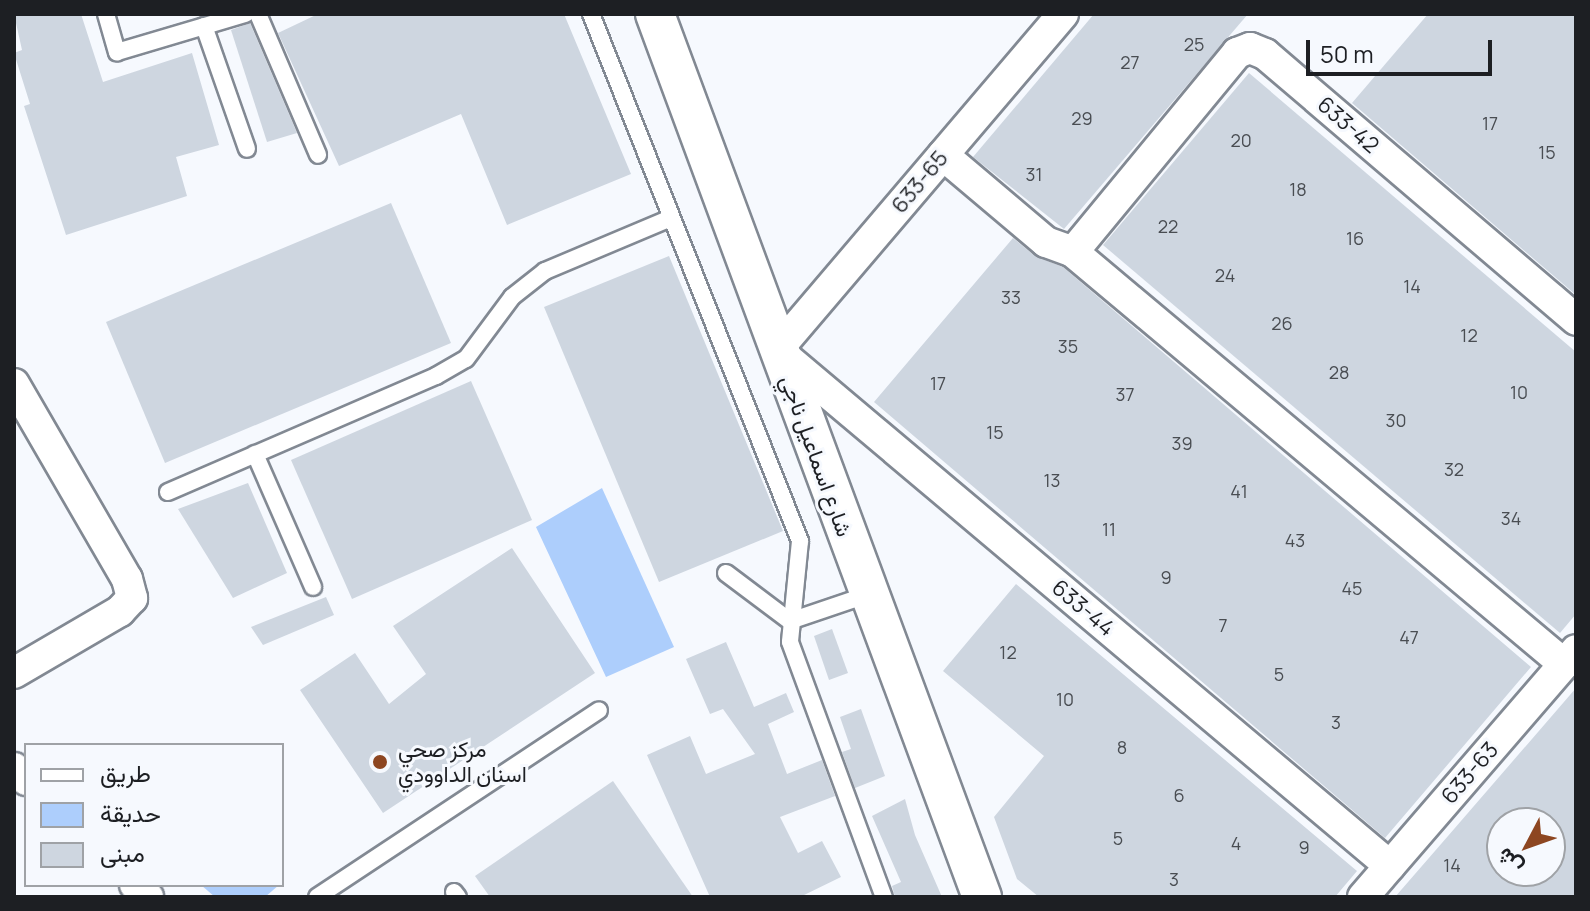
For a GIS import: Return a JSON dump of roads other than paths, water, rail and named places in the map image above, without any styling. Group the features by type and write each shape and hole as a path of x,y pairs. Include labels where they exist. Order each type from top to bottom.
{"street":[{"name":"شارع اسماعيل ناجي","path":"655,14 867,595 982,897"},
{"name":"633-65","path":"777,350 1063,14"},
{"name":"633-42","path":"1073,252 1237,53 1250,48 1265,54 1576,320"},
{"path":"943,155 1046,242 1073,252 1570,657"},
{"name":"633-44","path":"777,350 1390,866"},
{"path":"14,673 120,611 132,598 127,579 19,404"},
{"name":"633-63","path":"1363,897 1570,657"}],"lane":[{"path":"106,14 117,52 245,14"},
{"path":"258,14 318,155"},
{"path":"591,14 669,219 800,541 790,642 884,897"},
{"path":"204,26 247,149"},
{"path":"168,492 466,359 512,297 545,271 669,219"},
{"path":"255,454 313,587"},
{"path":"726,573 790,621"},
{"path":"790,621 867,595"},
{"path":"317,897 599,710"}],"place":[{"name":"مركز صحي اسنان الداوودي","path":"380,762"}]}
